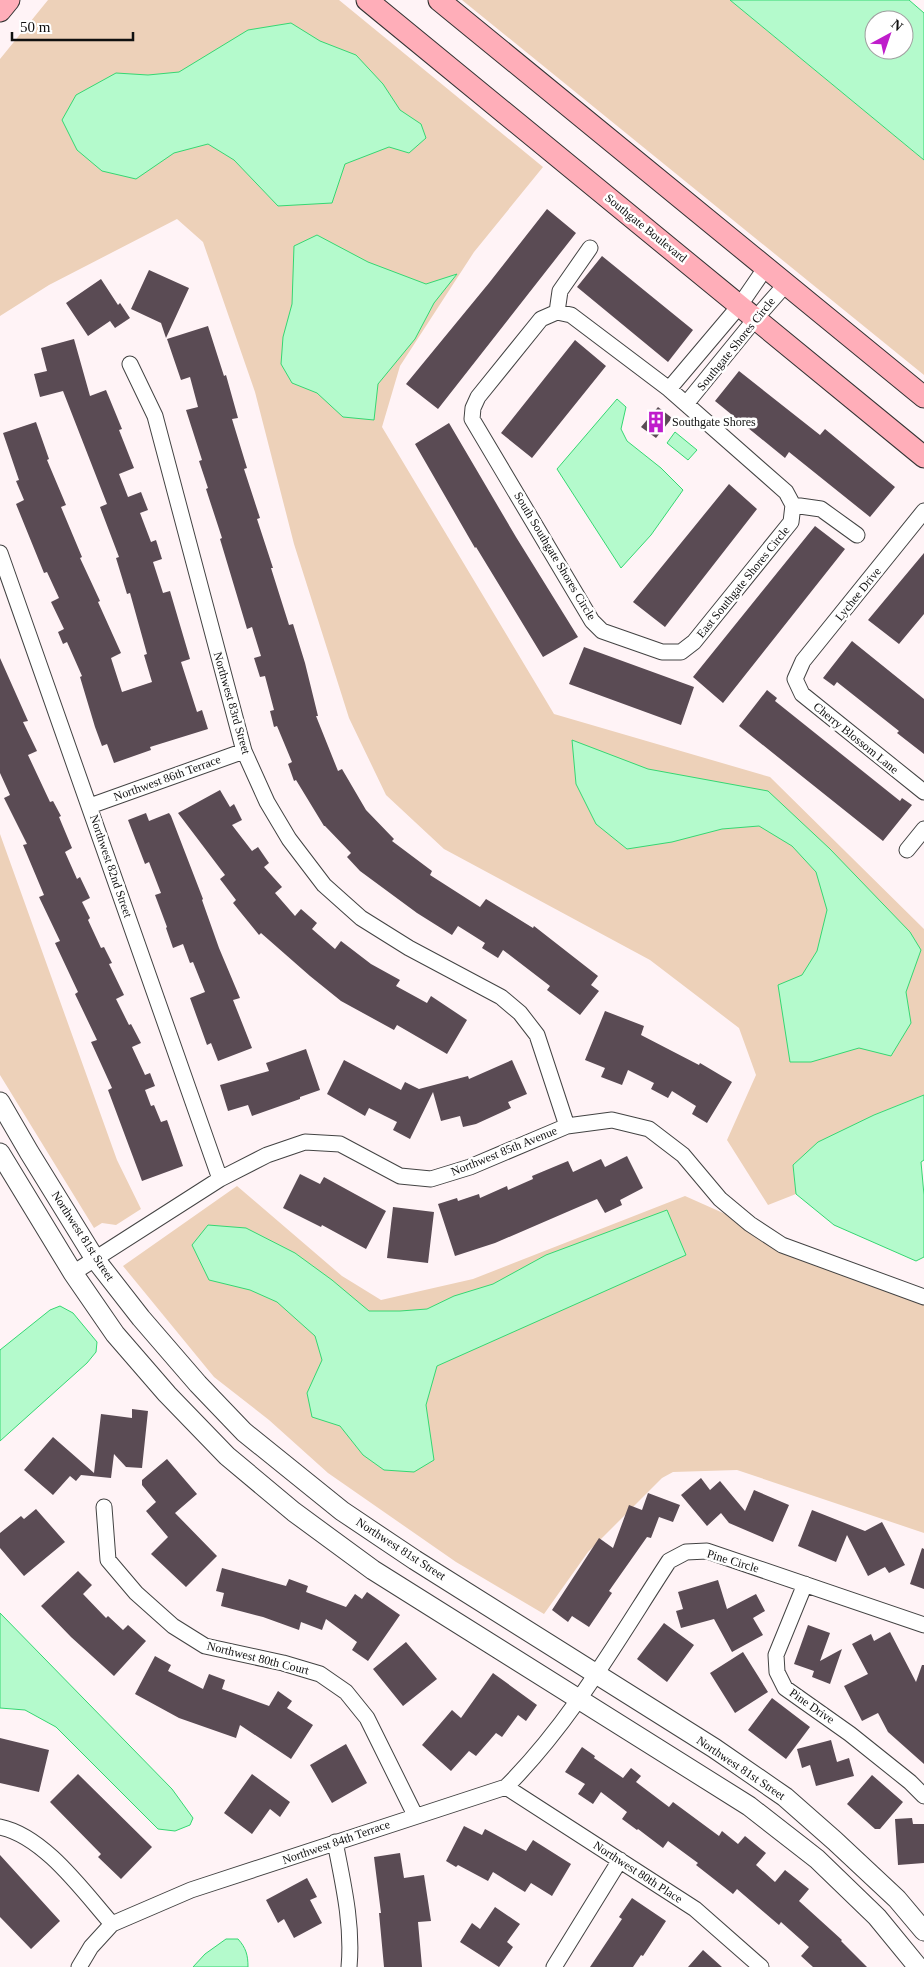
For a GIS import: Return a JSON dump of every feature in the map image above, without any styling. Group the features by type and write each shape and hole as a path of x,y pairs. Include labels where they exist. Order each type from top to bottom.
{"main road":[{"path":"0,11 9,0"},
{"name":"Southgate Boulevard","path":"367,0 924,457"},
{"path":"439,0 924,397"}],"street":[{"path":"590,248 560,290 557,312 571,315 668,389 786,492 792,505 821,508 857,535"},
{"name":"Southgate Shores Circle","path":"686,404 748,312 766,267"},
{"name":"Southgate Shores Circle","path":"668,389 748,312 786,284"},
{"name":"South Southgate Shores Circle","path":"557,312 541,319 478,396 473,408 472,419 592,620 602,631 662,652 681,652"},
{"name":"Northwest 83rd Street","path":"130,364 156,416 244,751 267,802 289,839 324,885 361,918 409,948 501,997 520,1013 537,1035 567,1126"},
{"name":"East Southgate Shores Circle","path":"681,652 694,642 791,522 792,505"},
{"name":"Lychee Drive","path":"795,678 803,661 924,511"},
{"name":"Northwest 82nd Street","path":"0,553 220,1179"},
{"name":"Cherry Blossom Lane","path":"795,678 802,694 924,792"},
{"name":"Northwest 86th Terrace","path":"90,806 244,751"},
{"path":"907,850 924,830"},
{"name":"Northwest 81st Street","path":"0,1102 28,1152 95,1259 140,1318 198,1384 244,1432 342,1511 416,1560 714,1748 786,1797 836,1841 896,1899 924,1931"},
{"name":"Northwest 85th Avenue","path":"73,1273 220,1179 267,1155 305,1142 340,1144 400,1176 431,1179 470,1167 567,1126 612,1120 649,1129 683,1155 720,1199 750,1224 782,1245 924,1296"},
{"path":"0,1153 73,1273 115,1334 168,1394 227,1456 294,1512 373,1570 749,1806 818,1859 877,1917 918,1967"},
{"name":"Northwest 80th Court","path":"104,1507 108,1560 136,1593 173,1626 205,1646 283,1663 320,1674 346,1692 368,1718 415,1815"},
{"name":"Pine Circle","path":"579,1700 669,1561 686,1552 707,1551 924,1625"},
{"name":"Pine Drive","path":"805,1584 776,1654 777,1672 786,1688 850,1734 910,1782 924,1796"},
{"name":"Northwest 84th Terrace","path":"79,1967 91,1947 112,1924 191,1890 506,1786 528,1764 579,1700"},
{"name":"Northwest 80th Place","path":"506,1786 694,1909 761,1967"},
{"path":"0,1827 28,1837 55,1860 112,1924"},
{"path":"335,1842 348,1911 349,1967"},
{"path":"554,1967 620,1860"}],"shaded area":[{"path":"48,0 339,0 543,167 474,252 400,366 382,427 554,714 770,777 924,929 924,1095 874,1115 793,1165 796,1194 768,1205 727,1140 756,1075 739,1028 650,960 444,849 386,795 349,718 294,544 255,392 203,242 177,219 49,285 0,316 0,59"},
{"path":"462,0 730,0 924,160 924,375"},
{"path":"730,0 909,0 924,13 924,160"},
{"path":"291,23 320,41 356,55 383,84 400,110 421,124 426,138 409,153 389,147 345,164 332,203 278,206 234,160 208,144 174,153 136,179 102,171 77,150 62,120 76,95 116,73 148,75 179,72 248,30"},
{"path":"317,235 368,262 426,284 457,274 434,303 415,339 378,384 374,420 343,417 317,393 292,383 281,364 283,337 292,304 294,246"},
{"path":"617,399 626,407 621,429 627,441 661,468 683,490 651,535 621,568 557,469"},
{"path":"675,432 697,450 688,460 667,443"},
{"path":"572,740 648,769 768,791 830,849 910,932 921,950 906,992 911,1023 891,1056 859,1048 811,1062 790,1062 778,985 802,975 817,951 827,910 816,872 792,846 759,826 722,829 672,842 627,849 596,824 576,784"},
{"path":"0,834 117,1160 141,1209 116,1225 102,1223 94,1228 0,1075"},
{"path":"924,1095 924,1160 921,1162 924,1195 924,1257 916,1261 834,1225 796,1194 793,1165 818,1142 874,1115"},
{"path":"237,1186 342,1276 381,1300 473,1279 685,1196 924,1303 924,1533 737,1470 673,1472 662,1478 588,1552 544,1614 456,1562 328,1473 269,1420 214,1377 123,1266"},
{"path":"667,1210 686,1255 437,1366 426,1405 434,1460 414,1472 384,1470 363,1455 340,1426 312,1417 307,1393 322,1360 315,1336 277,1302 250,1290 209,1280 192,1245 208,1225 246,1228 295,1253 332,1280 369,1311 400,1311 427,1309 454,1296 493,1284 546,1255"},
{"path":"60,1306 73,1313 97,1342 96,1352 87,1363 0,1441 0,1350 50,1310"},
{"path":"0,1613 172,1789 193,1818 190,1825 175,1831 158,1829 56,1727 25,1710 0,1708"},
{"path":"226,1939 238,1939 241,1942 248,1959 248,1967 193,1967 205,1954"}],"building":[{"path":"547,209 576,233 438,409 406,384"},
{"path":"602,256 693,330 668,362 577,287"},
{"path":"149,270 189,288 166,338 161,323 131,309"},
{"path":"101,279 118,305 120,303 130,318 115,328 110,321 88,336 66,303"},
{"path":"208,326 224,376 226,375 238,418 232,419 247,468 244,469 260,518 257,519 273,568 271,568 289,625 293,624 305,663 318,716 316,716 338,771 342,769 366,810 394,839 392,841 432,871 430,875 480,907 486,899 533,928 534,926 598,976 591,985 599,991 580,1015 547,990 550,986 503,950 498,958 482,948 485,943 458,926 452,935 417,913 360,871 347,857 351,853 324,826 296,780 294,781 288,764 292,762 277,726 274,727 270,711 274,710 265,676 260,677 254,658 261,656 252,627 247,629 220,539 222,538 206,489 208,488 199,461 202,460 186,410 198,407 190,377 181,380 167,339"},
{"path":"74,339 90,396 106,390 122,429 119,430 134,468 119,474 128,497 141,492 148,510 140,513 151,542 156,540 162,559 153,562 163,593 170,591 190,659 181,662 197,712 202,710 208,729 150,747 151,750 114,763 107,744 102,746 95,727 80,677 82,676 67,642 63,644 58,632 64,629 51,602 59,598 47,572 44,573 16,504 24,500 16,481 19,480 3,433 36,422 49,459 47,460 66,505 61,507 82,557 80,558 100,601 98,602 121,653 111,658 122,692 152,682 144,655 147,654 130,593 127,594 116,558 119,557 100,507 107,504 63,391 40,397 34,374 47,371 41,348"},
{"path":"575,340 606,366 532,458 501,433"},
{"path":"739,371 820,435 825,429 895,487 870,517 789,452 785,458 715,401"},
{"name":"Southgate Shores","path":"658,407 672,418 656,438 641,427"},
{"path":"449,423 578,637 543,657 475,548 415,444"},
{"path":"729,484 757,509 665,627 633,602"},
{"path":"815,526 845,549 723,703 693,677"},
{"path":"924,553 924,614 899,644 868,620"},
{"path":"852,641 924,699 924,754 897,733 899,731 837,682 834,686 823,678"},
{"path":"584,647 694,687 681,725 569,684"},
{"path":"0,658 28,721 23,722 37,751 28,755 50,802 53,801 61,816 59,817 72,848 65,852 77,879 80,877 90,898 82,902 90,918 88,920 101,948 104,947 112,963 109,964 124,995 116,999 129,1025 131,1024 141,1043 132,1047 145,1075 150,1073 155,1086 145,1090 151,1106 154,1105 161,1122 167,1120 183,1166 142,1181 108,1090 112,1088 91,1042 97,1040 75,994 78,992 55,943 60,941 39,897 44,895 23,845 27,844 4,798 10,795 0,773"},
{"path":"767,690 777,698 775,701 900,801 902,798 912,805 883,841 739,726"},
{"path":"220,790 230,807 234,804 242,820 232,825 252,851 258,847 269,863 264,867 282,887 275,893 295,916 301,909 317,923 312,929 335,949 341,941 371,964 400,980 396,986 427,1003 431,996 467,1020 447,1054 397,1025 394,1030 341,1001 261,933 259,935 233,903 236,900 220,879 225,875 178,813"},
{"path":"146,813 149,821 169,813 171,816 203,899 219,948 240,998 233,1000 252,1048 218,1061 211,1043 207,1045 190,998 205,992 193,962 190,963 183,944 173,948 155,895 161,893 149,862 145,864 128,820"},
{"path":"605,1011 644,1026 641,1035 699,1065 700,1063 732,1082 707,1123 692,1114 696,1106 672,1091 668,1098 651,1089 654,1083 628,1070 622,1085 601,1077 605,1068 585,1060"},
{"path":"306,1049 320,1090 252,1116 248,1105 228,1111 220,1085 269,1071 266,1063"},
{"path":"344,1060 401,1090 405,1082 419,1089 468,1076 469,1079 512,1060 527,1094 508,1102 511,1108 476,1124 463,1127 460,1116 441,1121 433,1092 410,1139 393,1130 397,1122 369,1108 365,1116 327,1094"},
{"path":"627,1156 643,1188 620,1200 622,1205 605,1213 597,1199 495,1243 455,1256 438,1204 457,1198 458,1201 479,1194 480,1198 507,1186 508,1190 533,1179 532,1176 568,1161 573,1172 601,1159 605,1167"},
{"path":"300,1174 320,1184 324,1177 386,1211 366,1249 322,1225 321,1227 283,1208"},
{"path":"393,1207 434,1212 428,1263 387,1258"},
{"path":"132,1409 148,1411 142,1468 126,1467 114,1454 111,1478 81,1475 76,1481 70,1476 53,1495 24,1470 53,1437 94,1473 101,1414 132,1418"},
{"path":"167,1459 197,1494 175,1513 217,1556 186,1587 151,1554 168,1537 146,1511 156,1502 142,1485 142,1480"},
{"path":"701,1478 710,1490 720,1481 745,1511 754,1490 789,1505 773,1542 729,1523 721,1513 707,1526 681,1495"},
{"path":"648,1493 680,1505 673,1522 659,1517 651,1538 647,1537 609,1591 612,1593 589,1627 572,1616 568,1622 552,1610 599,1538 613,1548 629,1505 642,1510"},
{"path":"36,1509 65,1542 24,1576 0,1548 0,1533 21,1516 24,1519"},
{"path":"812,1510 865,1531 882,1522 905,1565 889,1573 885,1567 868,1576 847,1535 836,1562 798,1546"},
{"path":"922,1548 924,1549 924,1589 910,1584"},
{"path":"222,1568 286,1586 289,1579 308,1586 306,1592 346,1607 355,1594 362,1599 367,1592 400,1615 368,1661 352,1650 357,1642 326,1619 322,1630 301,1622 299,1630 263,1617 221,1606 224,1593 216,1591"},
{"path":"78,1571 92,1585 83,1594 106,1618 108,1616 123,1630 128,1625 146,1641 114,1676 71,1637 41,1606"},
{"path":"718,1580 727,1609 756,1594 765,1611 753,1618 763,1635 732,1652 714,1619 681,1628 676,1611 683,1609 678,1592"},
{"path":"664,1623 694,1645 667,1682 637,1659"},
{"path":"808,1625 830,1633 820,1661 842,1649 830,1684 812,1677 814,1671 794,1664"},
{"path":"890,1632 916,1682 922,1665 924,1665 924,1764 888,1732 878,1713 862,1721 844,1686 868,1674 852,1644 871,1634 874,1641"},
{"path":"406,1642 437,1679 403,1706 373,1669"},
{"path":"743,1652 768,1692 735,1713 710,1673"},
{"path":"155,1656 171,1665 168,1671 203,1689 209,1674 225,1680 222,1689 269,1706 278,1691 292,1701 287,1708 313,1725 291,1759 240,1725 236,1738 179,1718 135,1694"},
{"path":"493,1673 537,1705 526,1721 518,1715 502,1737 496,1733 476,1756 469,1751 451,1771 422,1745 452,1710 461,1718"},
{"path":"772,1698 810,1727 786,1759 748,1730"},
{"path":"0,1738 49,1750 39,1792 0,1783"},
{"path":"831,1740 837,1762 849,1758 854,1776 816,1786 810,1765 802,1768 797,1749"},
{"path":"346,1744 367,1783 332,1803 310,1765"},
{"path":"582,1747 595,1756 594,1758 623,1778 631,1768 641,1776 636,1782 669,1807 673,1802 719,1836 722,1831 738,1844 745,1836 766,1853 756,1865 775,1882 785,1870 809,1889 799,1901 842,1940 867,1967 813,1967 801,1956 809,1947 781,1922 779,1925 737,1889 733,1894 696,1865 698,1863 668,1841 663,1848 637,1830 622,1819 627,1812 601,1792 593,1804 578,1794 585,1784 565,1772"},
{"path":"78,1774 152,1847 121,1879 98,1857 101,1854 50,1802"},
{"path":"252,1774 290,1802 280,1817 270,1809 252,1834 224,1813"},
{"path":"872,1775 903,1802 880,1829 875,1829 847,1804"},
{"path":"912,1818 913,1824 924,1824 924,1863 898,1865 895,1819"},
{"path":"464,1826 482,1835 485,1829 526,1851 533,1840 571,1864 552,1896 531,1883 525,1892 493,1872 488,1881 458,1865 456,1867 446,1861"},
{"path":"400,1853 404,1878 424,1875 431,1921 418,1922 422,1967 384,1967 379,1913 381,1913 374,1857"},
{"path":"0,1855 60,1921 31,1949 0,1917"},
{"path":"307,1878 317,1897 310,1900 322,1923 294,1938 284,1919 278,1923 266,1900"},
{"path":"632,1898 666,1921 643,1956 641,1955 633,1967 590,1967 622,1919 619,1917"},
{"path":"495,1907 520,1924 507,1942 513,1947 499,1967 460,1942 472,1923 480,1929"},
{"path":"703,1950 722,1967 688,1967"}],"place":[{"name":"Southgate Shores","path":"656,422"}]}
